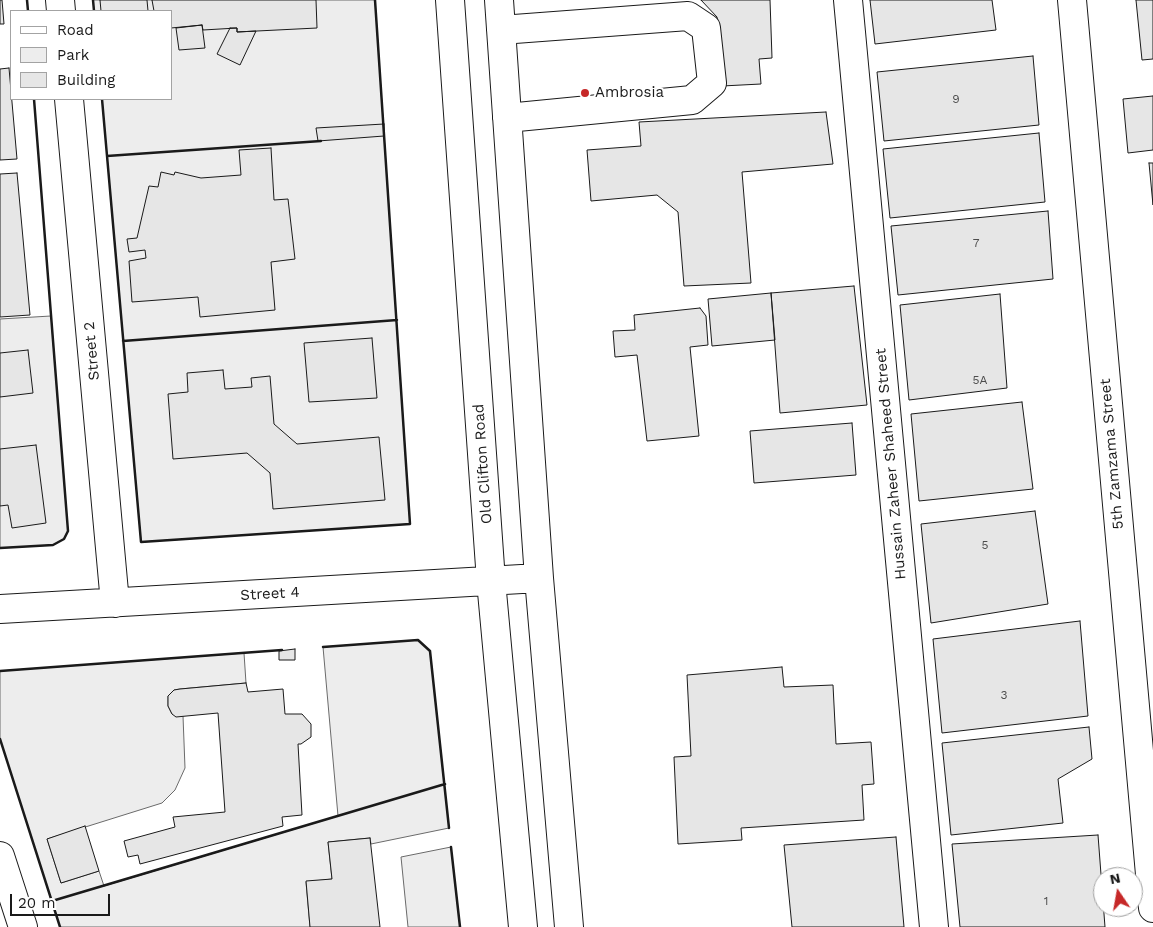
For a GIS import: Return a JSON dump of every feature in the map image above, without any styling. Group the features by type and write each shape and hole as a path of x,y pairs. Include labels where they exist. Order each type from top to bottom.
{"street":[{"name":"Old Clifton Road","path":"450,0 491,581 523,927"},
{"path":"499,0 539,578 569,927"},
{"name":"Hussain Zaheer Shaheed Street","path":"848,0 934,927"},
{"name":"5th Zamzama Street","path":"1072,0 1148,796 1153,908"},
{"path":"501,30 688,16 706,28 712,83 692,100 507,118"},
{"name":"Street 2","path":"69,100 115,603"},
{"name":"Street 4","path":"0,609 539,578"},
{"path":"0,856 23,927"}],"green space":[{"path":"93,0 375,0 410,524 141,542 102,100 172,100 172,10 94,10"},
{"path":"51,316 68,531 64,539 53,545 0,548 0,319"},
{"path":"418,640 430,651 449,828 371,844 370,838 328,842 332,879 306,882 310,927 60,927 0,739 0,671 244,653 246,683 174,690 168,696 168,706 172,714 183,716 185,768 175,790 162,803 47,839 61,883 99,871 104,886 338,816 323,647"},
{"path":"451,847 460,927 408,927 401,857"}],"building":[{"path":"0,0 2,0 4,24 0,24"},
{"path":"100,0 147,0 148,10 101,10"},
{"path":"152,0 316,0 317,28 237,32 237,28 203,30 202,25 172,28 172,10 154,10"},
{"path":"701,0 770,0 772,58 759,59 761,84 722,86 717,17"},
{"path":"870,0 992,0 996,30 875,44"},
{"path":"1136,0 1153,0 1153,59 1142,60"},
{"path":"202,25 205,48 179,50 176,28"},
{"path":"230,28 237,28 237,32 256,31 240,65 217,54"},
{"path":"1033,56 1039,125 884,141 877,72"},
{"path":"9,68 10,100 12,100 17,159 0,160 0,69"},
{"path":"1153,96 1153,150 1128,153 1123,99"},
{"path":"826,112 833,164 742,172 751,283 684,286 678,212 657,195 591,201 587,150 641,146 639,122"},
{"path":"384,124 384,136 318,141 316,128"},
{"path":"1039,133 1045,202 890,218 883,149"},
{"path":"271,148 274,200 288,199 295,259 271,262 275,310 200,317 198,297 132,302 129,261 146,258 145,250 129,252 127,239 137,238 149,186 158,187 161,172 174,175 175,172 201,178 241,175 239,150"},
{"path":"1149,163 1153,163 1153,205"},
{"path":"17,173 30,315 0,317 0,174"},
{"path":"1048,211 1053,279 898,295 891,226"},
{"path":"854,286 867,405 780,413 771,293"},
{"path":"771,293 775,340 712,346 708,299"},
{"path":"1000,294 1007,388 909,400 900,305"},
{"path":"700,308 706,316 708,345 690,347 699,436 647,441 637,355 615,357 613,331 635,330 634,315"},
{"path":"372,338 377,398 309,402 304,343"},
{"path":"28,350 33,393 0,397 0,353"},
{"path":"223,370 225,389 252,387 251,378 270,376 274,424 297,444 379,437 385,500 273,509 270,473 247,453 173,459 168,394 188,392 187,373"},
{"path":"1022,402 1033,489 919,501 911,414"},
{"path":"852,423 856,475 754,483 750,431"},
{"path":"36,445 46,523 12,528 8,505 0,506 0,449"},
{"path":"1035,511 1048,604 931,623 921,524"},
{"path":"1080,621 1088,716 942,733 933,639"},
{"path":"295,649 295,660 279,660 279,651"},
{"path":"782,667 784,687 833,685 836,744 871,742 874,784 862,785 864,820 741,828 742,840 678,844 674,757 691,756 687,675"},
{"path":"246,683 248,692 283,689 285,714 302,714 311,724 311,737 298,744 302,815 282,817 283,826 140,864 138,855 128,857 124,841 175,827 173,817 225,812 218,713 176,717 168,706 168,696 174,690 180,689"},
{"path":"1089,727 1092,759 1058,779 1063,823 951,835 942,743"},
{"path":"85,826 99,871 61,883 47,839"},
{"path":"1098,835 1100,867 1093,867 1093,917 1104,917 1105,927 960,927 952,844"},
{"path":"896,837 904,927 792,927 784,845"},
{"path":"370,838 380,927 310,927 306,881 332,879 328,842"}],"wall":[{"path":"27,0 28,10"},
{"path":"93,0 94,10"},
{"path":"102,100 141,542 410,524 375,0"},
{"path":"0,548 53,545 64,539 68,531 34,100"},
{"path":"107,156 321,141"},
{"path":"123,341 397,320"},
{"path":"323,647 418,640 430,651 449,828"},
{"path":"0,671 282,650"},
{"path":"0,739 60,927"},
{"path":"52,901 445,784"},
{"path":"451,847 460,927"}],"place":[{"name":"Ambrosia","path":"585,93"}]}
